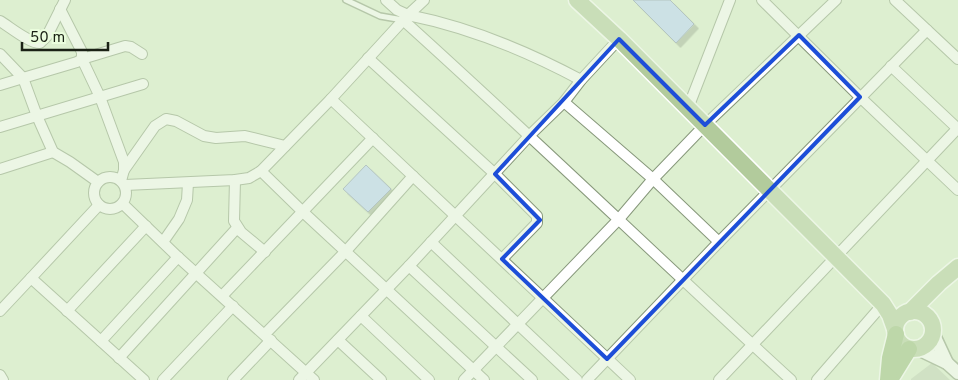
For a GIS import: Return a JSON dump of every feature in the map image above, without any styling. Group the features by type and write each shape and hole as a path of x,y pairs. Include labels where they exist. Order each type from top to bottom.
{"highway":[{"path":"889,380 890,358 896,332"},
{"path":"889,380 913,349"}],"main road":[{"path":"577,0 619,39 882,304 890,316 900,343 913,349 928,344 933,333 931,322 927,317 920,312 908,313 882,304"},
{"path":"896,332 897,323 958,267"},
{"path":"927,317 939,283"}],"street":[{"path":"386,0 682,281 791,380"},
{"path":"62,4 124,162 123,179 127,195 123,204 114,209 104,208 99,205 94,197 95,186 98,182 112,176 123,179 188,184 249,178 261,171 331,99 405,17 424,0"},
{"path":"688,108 730,0"},
{"path":"762,0 958,190"},
{"path":"464,380 705,126 836,0"},
{"path":"895,0 958,60"},
{"path":"0,21 35,43 40,43 47,36 62,4"},
{"path":"405,17 482,36 525,52 581,80"},
{"path":"587,380 860,97 928,30"},
{"path":"303,376 387,290 530,135 564,102 581,80 619,39"},
{"path":"0,84 125,46 131,47 142,54"},
{"path":"0,54 23,78 53,152 98,182"},
{"path":"368,58 537,216 536,223 502,259"},
{"path":"719,380 958,128 892,66"},
{"path":"0,127 143,84"},
{"path":"331,99 630,380"},
{"path":"564,102 653,180 719,242"},
{"path":"123,179 155,126 166,119 176,121 204,136 216,138 246,136 285,146"},
{"path":"222,296 373,138"},
{"path":"0,168 53,152"},
{"path":"261,171 484,380"},
{"path":"233,380 268,337 413,176"},
{"path":"235,180 234,222 238,228 265,252"},
{"path":"163,242 179,219 187,200 188,184"},
{"path":"123,204 178,257 268,337 303,376 314,380"},
{"path":"0,311 99,205"},
{"path":"67,311 146,226"},
{"path":"119,358 238,228"},
{"path":"432,242 577,380"},
{"path":"101,342 178,257"},
{"path":"409,266 532,380"},
{"path":"31,278 144,380"},
{"path":"817,380 882,304"},
{"path":"163,380 233,306"},
{"path":"360,316 429,380"},
{"path":"933,333 947,364"},
{"path":"338,340 381,380"},
{"path":"913,349 947,364 958,373"},
{"path":"0,375 3,380"}],"lane":[{"path":"346,0 380,16 405,17"}],"highlighted area":[{"path":"799,35 860,97 607,359 502,259 540,220 495,174 619,39 705,125"}],"green space":[{"path":"932,363 950,380 911,380 911,379"}],"building":[{"path":"633,0 670,0 694,24 676,43"},
{"path":"366,165 391,189 368,212 343,189"}]}
